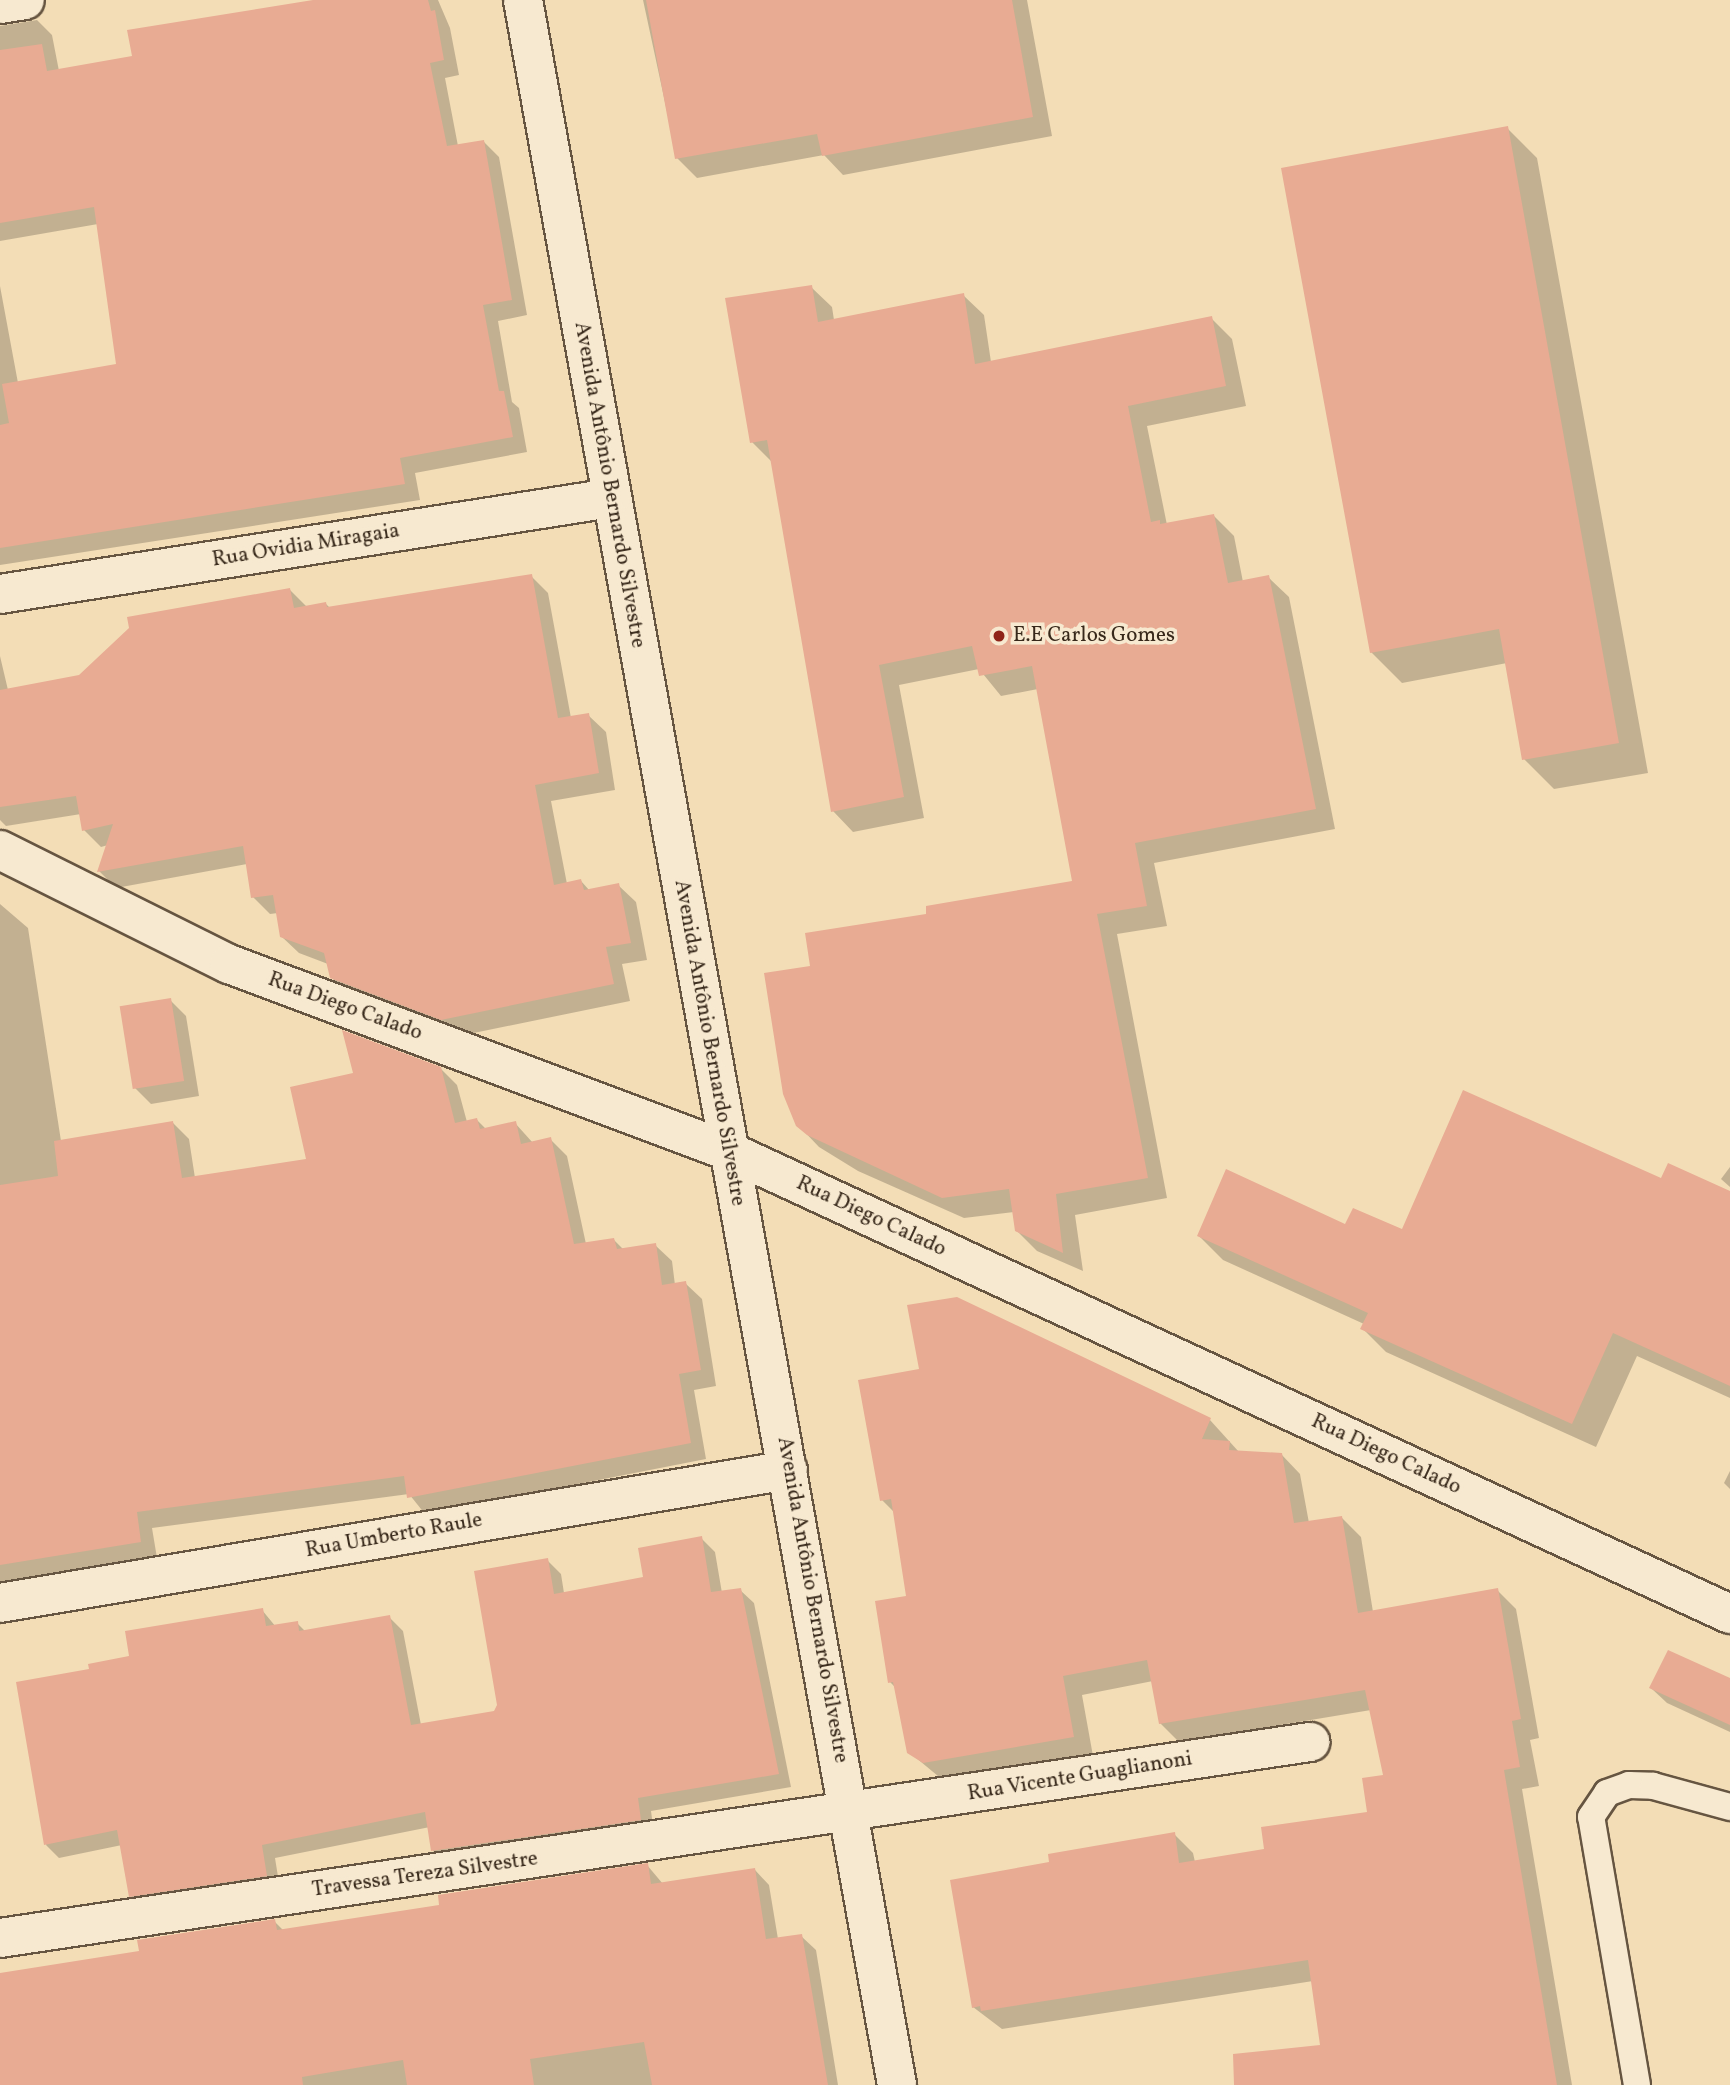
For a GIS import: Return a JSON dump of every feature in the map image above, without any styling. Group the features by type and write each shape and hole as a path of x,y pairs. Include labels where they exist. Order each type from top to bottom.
{"street":[{"path":"0,4 25,0"},
{"name":"Avenida Antônio Bernardo Silvestre","path":"523,0 728,1151 851,1812 897,2085"},
{"name":"Rua Ovidia Miragaia","path":"0,594 611,498"},
{"name":"Rua Diego Calado","path":"0,850 229,964 728,1151 1730,1614"},
{"name":"Rua Umberto Raule","path":"0,1603 788,1470"},
{"name":"Rua Vicente Guaglianoni","path":"851,1812 1310,1742"},
{"name":"Travessa Tereza Silvestre","path":"0,1938 851,1812"}],"lane":[{"path":"1637,2085 1591,1818 1607,1793 1629,1785 1653,1786 1730,1807"}],"building":[{"path":"313,0 428,0 431,11 435,10 444,60 430,63 447,146 484,140 512,300 483,305 499,391 504,391 513,437 400,458 405,484 0,548 0,425 9,423 2,384 116,364 94,207 0,223 0,50 42,44 47,71 132,56 127,30"},
{"path":"646,0 1012,0 1033,117 822,156 817,134 675,159"},
{"path":"1508,126 1619,743 1522,760 1499,629 1370,653 1281,168"},
{"path":"812,285 818,322 964,293 975,364 1212,316 1226,386 1128,406 1151,522 1160,520 1160,524 1214,514 1228,583 1269,575 1316,809 1135,843 1147,906 1097,914 1148,1178 1056,1194 1063,1253 1015,1231 1009,1189 942,1198 807,1135 796,1126 783,1094 764,973 810,966 805,933 926,914 926,906 1072,881 1032,666 979,676 972,646 879,665 904,797 831,812 767,440 750,443 725,298"},
{"path":"532,574 558,718 589,713 599,773 535,785 554,885 581,879 584,890 619,883 631,943 606,947 614,984 441,1020 330,978 324,953 280,937 273,895 251,898 243,846 97,872 113,824 82,831 76,796 0,807 0,690 79,675 129,628 127,617 290,588 294,608 326,602 327,607"},
{"path":"171,998 184,1081 133,1089 120,1006"},
{"path":"342,1030 441,1067 455,1123 477,1118 480,1129 516,1121 521,1144 551,1137 574,1244 614,1238 617,1249 656,1243 662,1285 686,1281 701,1370 679,1374 691,1443 407,1498 404,1476 137,1512 141,1542 0,1565 0,1185 58,1176 54,1141 173,1121 182,1178 306,1159 290,1087 353,1073"},
{"path":"1463,1090 1661,1178 1668,1163 1730,1191 1730,1386 1613,1333 1572,1424 1360,1329 1368,1313 1197,1236 1226,1169 1345,1224 1353,1208 1402,1229"},
{"path":"957,1297 1211,1418 1202,1439 1230,1441 1229,1450 1282,1453 1294,1523 1342,1516 1358,1613 1498,1588 1521,1719 1512,1721 1520,1767 1504,1770 1557,2085 1234,2085 1233,2054 1320,2045 1308,1960 981,2011 980,2006 972,2008 950,1880 1049,1862 1048,1854 1175,1832 1179,1863 1264,1849 1261,1827 1367,1812 1362,1778 1383,1775 1365,1690 1159,1724 1147,1660 1063,1676 1074,1737 923,1763 907,1753 893,1682 888,1683 875,1601 906,1596 891,1499 880,1501 858,1380 919,1369 907,1305"},
{"path":"702,1536 711,1592 741,1588 779,1774 638,1798 641,1820 431,1851 425,1812 262,1845 267,1876 129,1897 117,1830 44,1845 16,1682 89,1669 88,1664 129,1656 125,1631 263,1608 266,1626 298,1621 299,1631 390,1615 411,1725 494,1711 497,1705 474,1571 548,1558 554,1594 643,1577 638,1548"},
{"path":"1668,1650 1730,1678 1730,1725 1649,1688"},
{"path":"648,1863 651,1884 755,1868 766,1939 802,1934 828,2085 652,2085 644,2042 530,2059 534,2085 407,2085 403,2060 302,2077 303,2085 0,2085 0,1973 139,1951 137,1940 275,1919 277,1930 439,1905 438,1895"}],"place":[{"name":"E.E Carlos Gomes","path":"999,636"}]}
